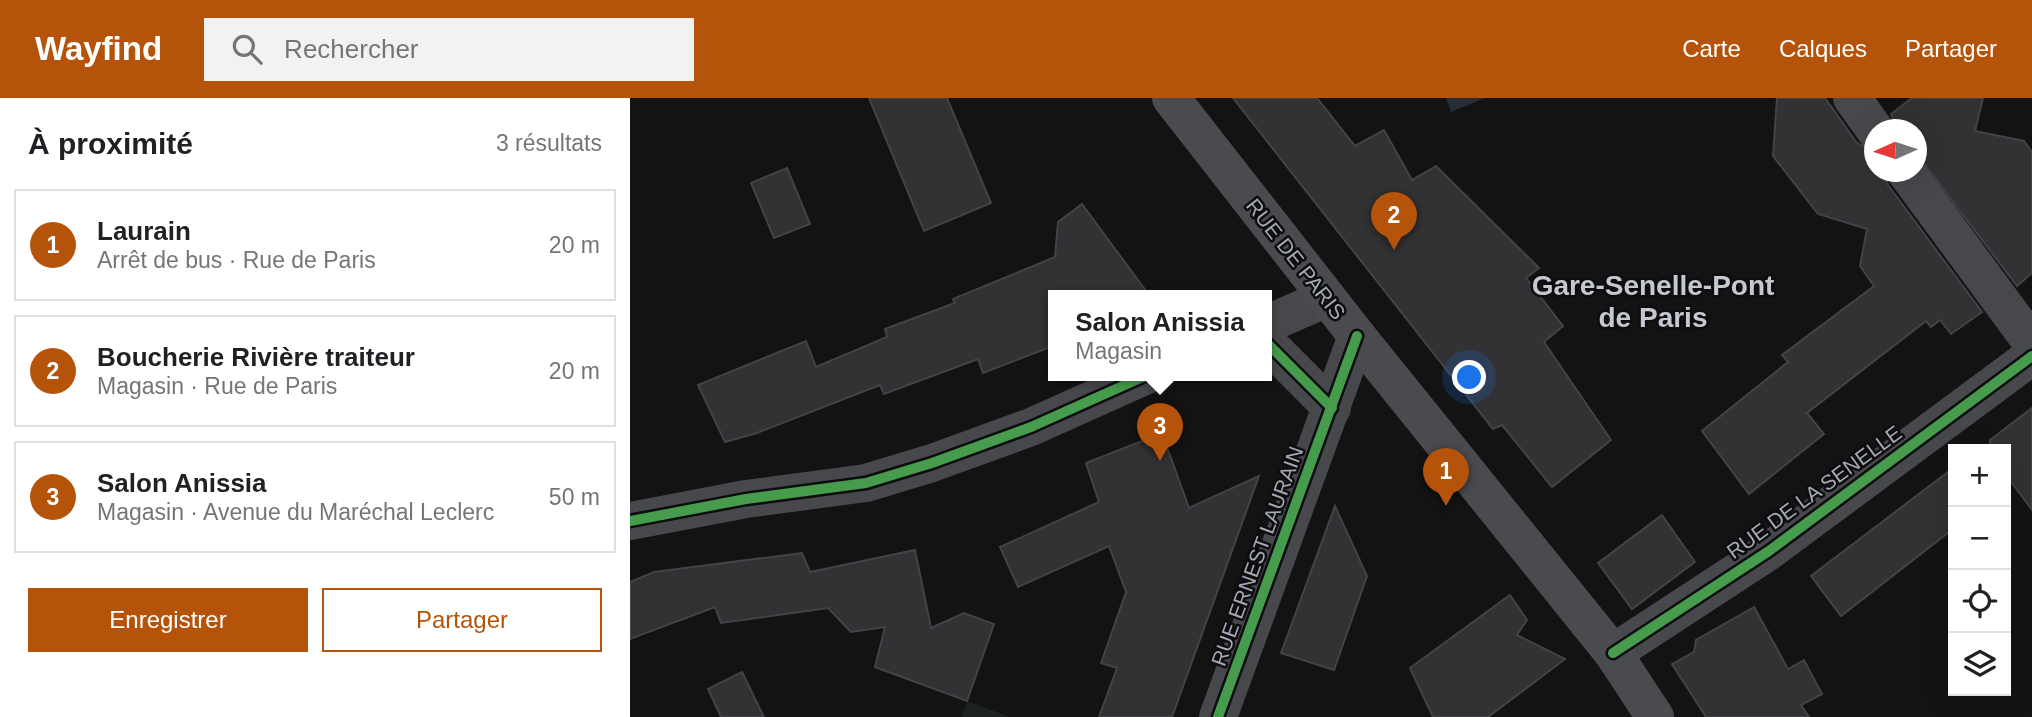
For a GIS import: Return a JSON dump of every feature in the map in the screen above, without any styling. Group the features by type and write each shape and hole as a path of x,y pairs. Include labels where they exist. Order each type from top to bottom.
{"main road":[{"name":"RUE DE PARIS","path":"1171,98 1357,336 1614,653 1655,717"}],"street":[{"path":"1852,98 1867,119"},
{"path":"1913,182 2032,343"},
{"path":"1272,322 1327,298"},
{"name":"RUE ERNEST LAURAIN","path":"1218,717 1357,336"},
{"path":"1272,348 1332,408"},
{"name":"RUE DE LA SENELLE","path":"1614,653 1769,551 2032,356"},
{"path":"630,521 746,499 866,483 932,463 1031,427 1134,381"}],"shaded area":[{"path":"1446,98 1485,98 1451,112"},
{"path":"967,701 1010,717 962,717"}],"building":[{"path":"869,98 947,98 991,203 924,231"},
{"path":"1233,98 1317,98 1355,146 1384,130 1412,180 1436,166 1539,268 1526,278 1563,326 1544,342 1611,440 1552,487 1502,425 1493,429"},
{"path":"1777,98 1825,98 1857,143 1864,146 1864,182 1887,182 1982,312 1951,334 1940,320 1931,327 1926,321 1807,413 1824,434 1749,494 1702,431 1788,362 1782,355 1874,286 1860,266 1867,229 1818,214 1773,156"},
{"path":"1912,98 1983,98 1975,131 2024,141 2032,152 2032,273 2017,286 1927,167 1927,119 1893,119 1891,114"},
{"path":"787,168 810,224 774,238 751,183"},
{"path":"1082,204 1145,290 1048,290 1048,348 983,373 978,359 884,394 880,385 757,433 725,442 698,385 806,341 816,367 887,337 885,329 955,303 953,299 1055,257 1058,222"},
{"path":"2032,408 2032,510 2011,482 2011,444 1990,444 1990,440"},
{"path":"1162,433 1189,508 1259,476 1172,717 1099,717 1117,668 1101,663 1126,592 1109,546 1018,587 1000,547 1099,502 1086,463"},
{"path":"1948,472 1948,533 1841,616 1811,576"},
{"path":"1335,506 1367,576 1334,670 1281,653"},
{"path":"1662,515 1695,562 1632,609 1598,563"},
{"path":"915,550 931,628 964,613 994,624 967,701 875,667 885,627 851,632 828,608 721,623 715,607 630,639 630,582 654,572 802,553 810,572"},
{"path":"1510,595 1527,620 1517,635 1565,659 1488,717 1433,717 1410,668"},
{"path":"1754,607 1788,669 1804,660 1822,694 1801,705 1809,717 1706,717 1672,664 1694,652 1696,640"},
{"path":"742,672 764,717 721,717 708,689"}],"cycle path":[{"path":"1218,717 1357,336"},
{"path":"1272,348 1332,408"},
{"path":"1613,653 1769,551 2032,356"},
{"path":"630,521 746,499 866,483 932,463 1031,427 1134,381"}],"place":[{"name":"Boucherie Rivière traiteur","path":"1394,250"},
{"name":"Salon Anissia","path":"1160,461"},
{"name":"Laurain","path":"1446,506"}],"district":[{"name":"Gare-Senelle-Pont de Paris","path":"1653,301"}]}
